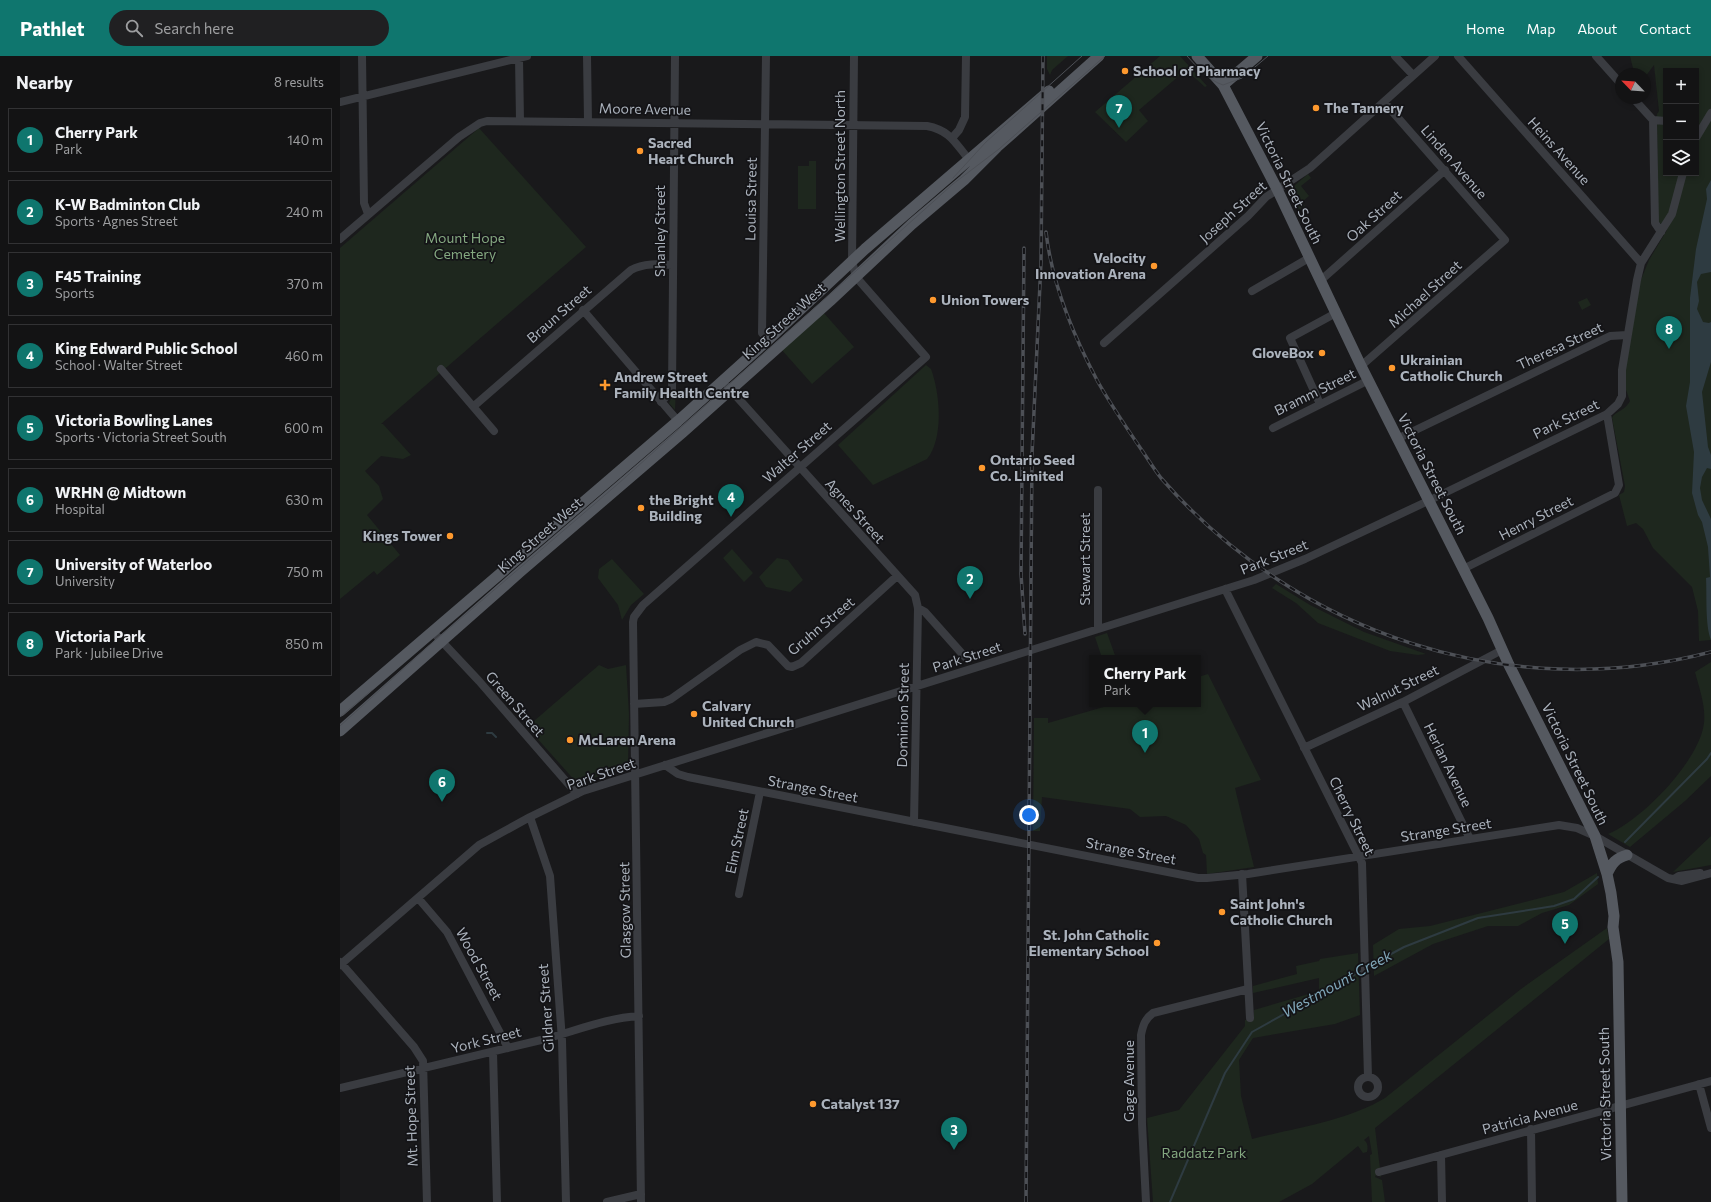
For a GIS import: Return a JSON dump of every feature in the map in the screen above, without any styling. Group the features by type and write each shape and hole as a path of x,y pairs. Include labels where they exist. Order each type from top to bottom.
{"main road":[{"name":"King Street West","path":"340,731 726,385 856,277 912,224 964,180 973,163 1088,56"},
{"name":"King Street West","path":"340,711 678,421 726,385 768,340 852,261 973,163 1099,56"},
{"name":"Victoria Street South","path":"1197,56 1223,86 1277,190 1397,439 1463,569 1594,836 1608,874 1614,916 1613,927 1618,962 1622,1202"},
{"path":"1223,86 1257,56"},
{"path":"1608,874 1614,861 1628,855"}],"street":[{"path":"362,56 364,203 368,214"},
{"path":"586,56 588,121"},
{"name":"Shanley Street","path":"661,402 672,390 674,56"},
{"name":"Louisa Street","path":"766,56 762,333 768,340"},
{"name":"Wellington Street North","path":"854,56 852,261 856,277"},
{"path":"952,138 959,130 965,117 966,56"},
{"path":"1395,56 1413,75"},
{"name":"Joseph Street","path":"1104,343 1277,190 1310,168 1435,56"},
{"name":"Heins Avenue","path":"1458,56 1641,262"},
{"path":"1596,56 1615,77"},
{"path":"340,102 522,57 520,121"},
{"name":"Linden Avenue","path":"1384,102 1505,240"},
{"path":"1638,104 1653,120 1655,223 1661,232"},
{"path":"1699,133 1711,113"},
{"path":"1653,120 1663,121"},
{"name":"Moore Avenue","path":"340,239 471,128 487,121 927,126 938,128 952,138 973,163"},
{"path":"1699,122 1705,122"},
{"name":"Oak Street","path":"1320,281 1445,170"},
{"path":"1627,335 1641,262 1672,214 1682,176"},
{"name":"Michael Street","path":"1362,366 1505,240"},
{"path":"1252,291 1309,258"},
{"name":"Braun Street","path":"474,406 623,276 638,266 672,265"},
{"name":"Walter Street","path":"634,617 643,605 798,467 926,357 856,277"},
{"path":"583,310 678,421"},
{"path":"1320,404 1290,338 1336,313"},
{"name":"Park Street","path":"340,964 479,845 530,817 577,794 1275,572 1428,501 1607,414 1615,409 1620,400 1622,392 1622,370 1627,335"},
{"name":"Theresa Street","path":"1397,439 1610,336 1627,335"},
{"path":"441,369 494,431"},
{"name":"Bramm Street","path":"1274,428 1369,380"},
{"name":"Agnes Street","path":"726,385 798,467 915,595 918,608 925,612 965,657"},
{"name":"Henry Street","path":"1463,569 1619,489 1607,414"},
{"name":"Stewart Street","path":"1098,490 1098,629"},
{"name":"Gruhn Street","path":"634,704 664,702 671,699 740,650 756,642 762,642 768,645 788,666 801,663 897,576"},
{"name":"Cherry Street","path":"1225,589 1362,863 1368,1077"},
{"name":"Dominion Street","path":"914,822 918,608"},
{"name":"Glasgow Street","path":"634,617 641,1198"},
{"name":"Green Street","path":"432,632 484,687 577,794"},
{"name":"Walnut Street","path":"1304,748 1403,702 1502,650"},
{"name":"Herlan Avenue","path":"1403,702 1470,839"},
{"name":"Strange Street","path":"665,766 678,774 688,777 1198,878 1242,874 1559,825 1578,828 1658,873 1682,882 1711,873"},
{"name":"Elm Street","path":"739,894 760,792"},
{"name":"Gildner Street","path":"530,817 550,876 561,1034 566,1202"},
{"path":"1242,874 1250,1018"},
{"name":"Wood Street","path":"418,898 447,932 508,1048"},
{"name":"Mt. Hope Street","path":"340,964 419,1053 423,1060 428,1202"},
{"name":"Gage Avenue","path":"1146,1202 1142,1105 1141,1035 1143,1024 1146,1018 1153,1013 1248,989"},
{"name":"York Street","path":"340,1088 639,1016"},
{"path":"493,1052 497,1202"},
{"name":"Patricia Avenue","path":"1379,1172 1531,1129 1711,1081"},
{"path":"1699,1084 1711,1128"},
{"path":"1531,1129 1532,1202"},
{"path":"1441,1154 1442,1202"},
{"path":"607,1202 641,1198"}],"green space":[{"path":"1047,56 1068,56 1052,70 1050,75 1047,69"},
{"path":"1160,56 1180,56 1207,86 1205,87 1186,70 1139,110 1148,121 1126,142 1095,112"},
{"path":"1630,56 1711,56 1711,640 1699,641 1698,611 1692,587 1653,548 1643,529 1636,523 1627,526 1619,495 1624,492 1625,486 1612,418 1615,414 1628,405 1630,401 1626,390 1625,371 1638,287 1649,260 1667,230 1658,221 1657,114 1659,111 1654,65 1651,69 1633,67"},
{"name":"Mount Hope Cemetery","path":"479,128 586,247 381,424 383,424 411,455 403,459 381,456 365,471 379,486 383,499 367,515 400,555 377,575 374,571 340,599 340,248"},
{"path":"809,161 816,161 816,209 798,209 798,166 809,166"},
{"path":"1308,174 1311,178 1301,186 1309,196 1302,202 1305,206 1298,210 1290,194 1294,186"},
{"path":"1587,298 1591,305 1582,310 1578,302"},
{"path":"823,312 854,347 812,384 781,349"},
{"path":"926,365 931,369 937,390 939,415 936,439 932,450 927,459 873,485 838,445"},
{"path":"676,389 675,410 669,403"},
{"path":"729,493 735,501 728,509 725,508 720,499"},
{"path":"732,549 753,573 744,582 723,558"},
{"path":"777,558 788,560 803,580 790,592 766,587 759,577"},
{"path":"612,559 644,594 631,605 622,620 618,605 598,578 599,569"},
{"path":"1276,584 1310,605 1364,632 1426,654 1418,655 1390,651 1318,623 1296,603 1272,588"},
{"path":"1107,633 1115,655 1101,655 1095,637"},
{"path":"1711,662 1711,776 1685,801 1630,847 1608,834 1622,827 1652,802 1681,771 1692,754 1700,738 1704,723 1702,697 1695,672"},
{"path":"599,665 608,669 626,665 629,714 628,767 577,783 527,727"},
{"path":"1208,674 1261,780 1235,788 1254,867 1207,874 1206,855 1203,853 1199,839 1186,825 1166,816 1140,817 1130,809 1042,797 1040,831 1033,831 1034,718 1048,718 1048,723 1104,707 1201,707 1201,676"},
{"path":"1711,836 1711,865 1673,872"},
{"path":"1597,873 1598,884 1569,905 1542,913 1518,926 1488,926 1433,944 1374,976 1373,945 1399,929 1430,926 1564,892"},
{"name":"Raddatz Park","path":"1607,928 1609,939 1375,1128 1381,1177 1376,1175 1375,1177 1382,1180 1385,1202 1372,1202 1370,1155 1372,1154 1369,1136 1364,1140 1368,1148 1367,1152 1363,1153 1358,1146 1312,1184 1279,1202 1153,1202 1147,1118 1179,1110 1245,1026 1245,1020 1254,1019 1254,1010 1319,991 1319,978 1253,993 1253,986 1297,974 1296,966 1319,961 1320,959 1358,953 1360,1015 1335,1024 1253,1038 1239,1060 1241,1096 1252,1139 1338,1118 1354,1113 1385,1098 1521,989"}],"shaded area":[{"path":"1711,180 1711,272 1701,274 1697,282 1699,301 1697,309 1703,322 1711,322 1711,362 1702,392 1708,447 1711,455 1711,469 1707,468 1702,477 1700,488 1702,500 1711,519 1711,640 1708,627 1707,610 1706,578 1710,577 1708,547 1702,522 1698,515 1692,493 1694,452 1686,406 1690,382 1690,298 1696,249 1707,199 1706,189"}],"waterway":[{"path":"487,733 492,733 496,737"},
{"name":"Westmount Creek","path":"1625,842 1707,759 1711,753"},
{"name":"Westmount Creek","path":"1367,967 1404,947 1478,918 1554,906 1574,899 1598,877"},
{"name":"Westmount Creek","path":"1170,1202 1225,1073 1252,1032 1363,970"}],"tram line":[{"path":"953,178 986,142 1082,56"},
{"path":"340,726 431,644 619,483 953,184 999,149 1105,56"},
{"path":"1187,56 1208,77 1223,85 1242,78 1268,56"},
{"path":"340,717 372,690"}],"railway":[{"path":"1026,1202 1032,454 1041,262 1043,56"},
{"path":"1046,232 1058,290 1080,346 1108,399 1153,468 1161,478 1215,532 1276,578 1342,616 1412,643 1485,661 1559,669 1635,666 1711,652"},
{"path":"1024,248 1021,574 1025,634"}],"place":[{"name":"School of Pharmacy","path":"1125,71"},
{"name":"The Tannery","path":"1316,108"},
{"name":"University of Waterloo","path":"1119,128"},
{"name":"Sacred Heart Church","path":"640,151"},
{"name":"Velocity Innovation Arena","path":"1154,266"},
{"name":"Union Towers","path":"933,300"},
{"name":"Victoria Park","path":"1669,349"},
{"name":"GloveBox","path":"1322,353"},
{"name":"Ukrainian Catholic Church","path":"1392,368"},
{"name":"Andrew Street Family Health Centre","path":"605,385"},
{"name":"Ontario Seed Co. Limited","path":"982,468"},
{"name":"the Bright Building","path":"641,508"},
{"name":"King Edward Public School","path":"731,517"},
{"name":"Kings Tower","path":"450,536"},
{"name":"K-W Badminton Club","path":"970,599"},
{"name":"Calvary United Church","path":"694,714"},
{"name":"McLaren Arena","path":"570,740"},
{"name":"Cherry Park","path":"1145,753"},
{"name":"WRHN @ Midtown","path":"442,802"},
{"name":"Saint John's Catholic Church","path":"1222,912"},
{"name":"St. John Catholic Elementary School","path":"1157,943"},
{"name":"Victoria Bowling Lanes","path":"1565,944"},
{"name":"Catalyst 137","path":"813,1104"},
{"name":"F45 Training","path":"954,1150"}]}
